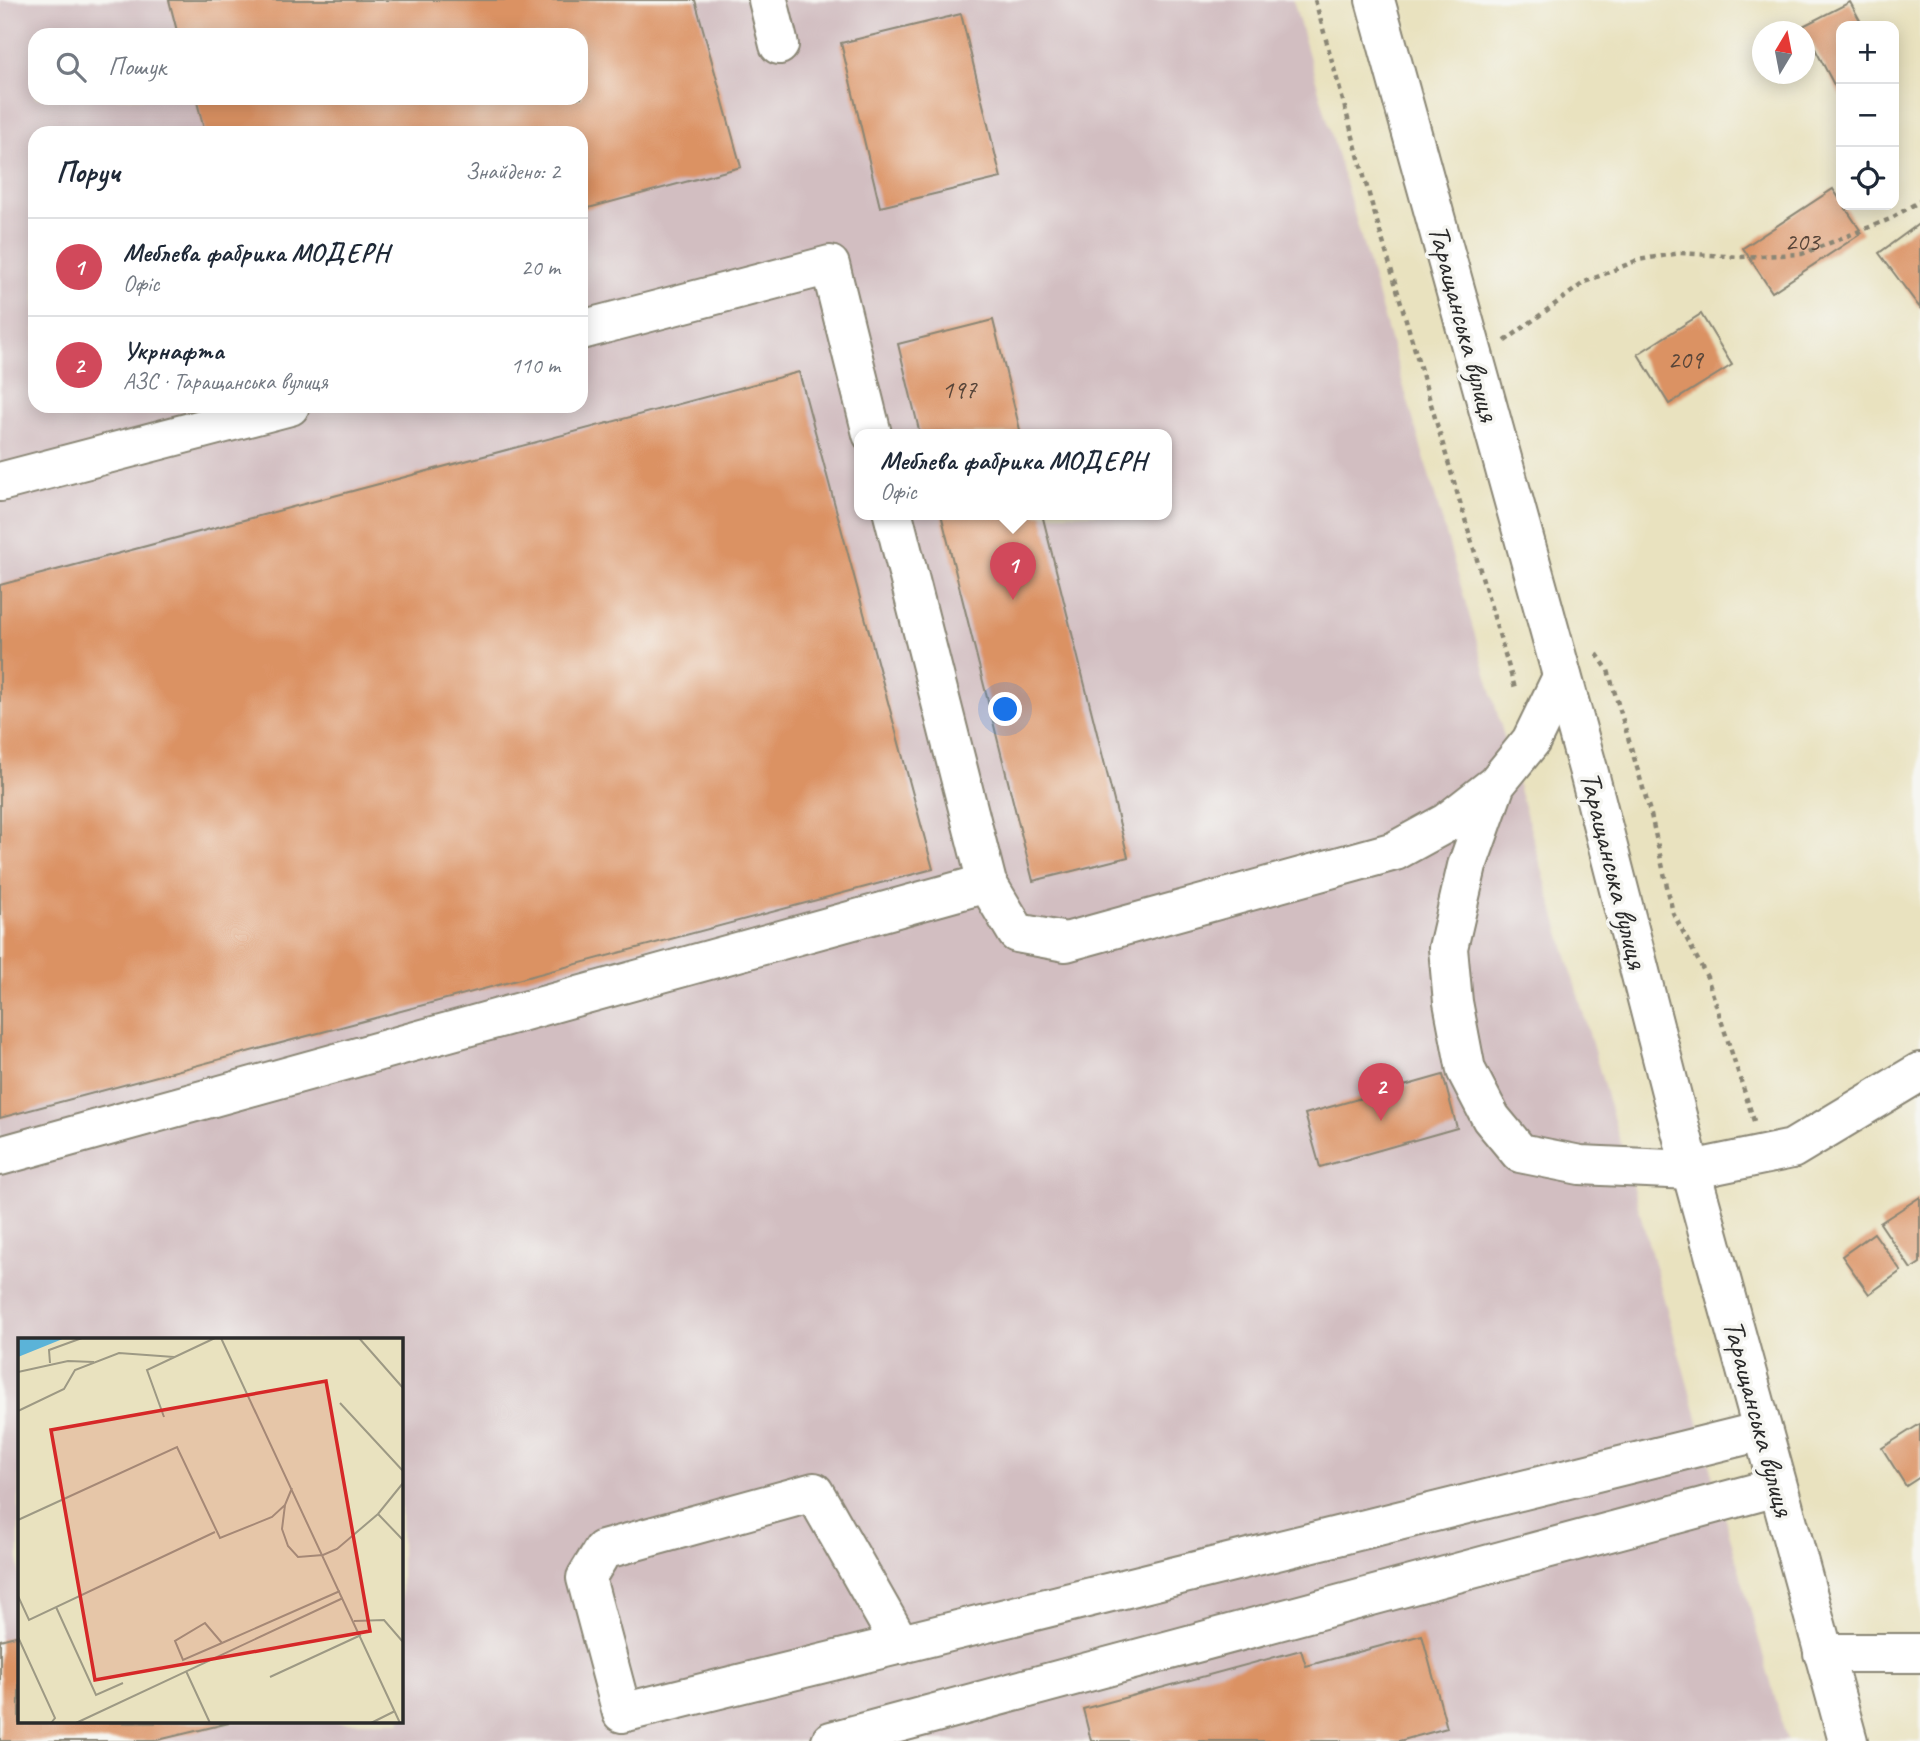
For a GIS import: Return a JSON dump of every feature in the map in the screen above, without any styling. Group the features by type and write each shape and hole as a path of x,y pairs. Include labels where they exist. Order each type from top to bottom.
{"main road":[{"path":"768,0 779,45"},
{"name":"Таращанська вулиця","path":"1375,0 1562,677 1691,1170 1848,1741"},
{"path":"588,328 830,265 872,429"},
{"path":"0,482 263,413"},
{"path":"895,520 987,883 1017,933 1066,942 1395,851 1446,823 1496,784 1531,741 1562,677"},
{"path":"1496,784 1467,866 1448,948 1453,1003 1466,1070 1491,1118 1520,1153 1580,1165 1691,1170 1792,1149 1920,1072"},
{"path":"0,1156 987,883"},
{"path":"901,1645 814,1492 603,1550 586,1578 622,1713 901,1645 1762,1432"},
{"path":"831,1741 1777,1487"},
{"path":"1823,1653 1920,1653"}],"path":[{"path":"1315,0 1370,198 1531,741"},
{"path":"1475,363 1586,282 1638,260 1680,253 1740,257 1802,254 1890,219 1920,201"},
{"path":"1595,652 1608,670 1651,815 1673,913 1707,977 1765,1155"}],"shaded area":[{"path":"0,0 1293,0 1625,1159 1787,1741 0,1741"}],"building":[{"path":"169,0 695,0 741,167 588,208 588,126 203,126 198,105 588,105 588,28 176,28"},
{"path":"1850,2 1860,21 1836,21 1836,89 1815,49 1815,21 1813,21"},
{"path":"961,14 1001,178 880,207 841,43"},
{"path":"1833,189 1836,194 1836,210 1847,210 1862,233 1772,292 1743,248"},
{"path":"1920,223 1920,308 1879,253"},
{"path":"1701,314 1732,365 1669,404 1638,354"},
{"path":"993,320 1020,429 919,429 898,344"},
{"path":"799,372 933,869 0,1118 0,585"},
{"path":"943,520 1044,520 1128,857 1033,881"},
{"path":"1443,1075 1457,1128 1320,1167 1305,1114"},
{"path":"1920,1197 1920,1263 1911,1269 1880,1223"},
{"path":"1874,1233 1901,1271 1869,1294 1842,1256"},
{"path":"1920,1424 1920,1477 1906,1486 1882,1448"},
{"path":"18,1635 18,1724 225,1724 154,1741 0,1741 0,1640"},
{"path":"1422,1635 1447,1728 1399,1741 1091,1741 1083,1709 1301,1650 1306,1666"}],"place":[{"name":"Меблева фабрика МОДЕРН","path":"1013,600"},
{"name":"Укрнафта","path":"1381,1121"}]}
